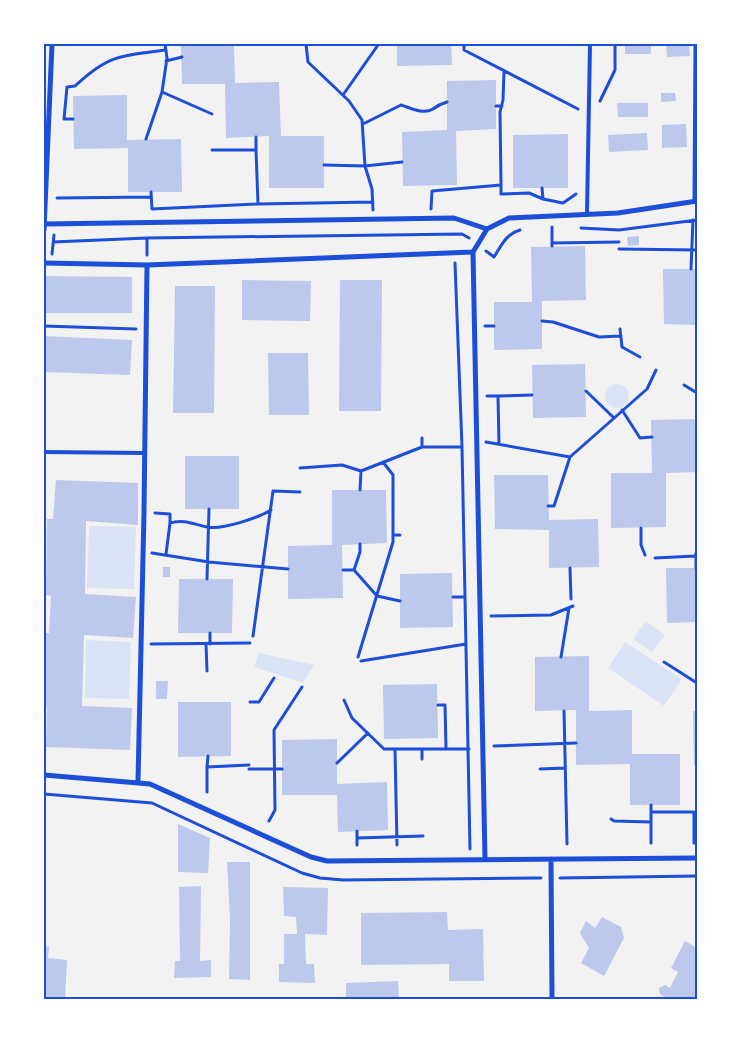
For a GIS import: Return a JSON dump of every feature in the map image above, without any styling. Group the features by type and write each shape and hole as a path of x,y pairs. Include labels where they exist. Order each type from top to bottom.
{"street":[{"path":"44,230 52,44"},
{"path":"485,859 473,252 487,229 509,218 618,213 696,201 696,44"},
{"path":"44,224 194,220 373,221 454,218 487,229"},
{"path":"44,263 147,265 473,252"},
{"path":"138,781 147,265"},
{"path":"44,775 138,781 150,784 311,857 327,861 697,858"},
{"path":"551,859 552,999"}],"lane":[{"path":"587,213 590,44"},
{"path":"44,452 145,453"}],"path":[{"path":"146,140 162,92 166,60 165,44"},
{"path":"306,44 308,62 344,95 363,124 365,166 372,189 373,221"},
{"path":"344,95 377,44 383,44"},
{"path":"464,44 464,50 588,114 600,101 615,70 614,44"},
{"path":"73,119 64,119 67,87 74,86 89,72 110,58 166,50"},
{"path":"166,60 182,57"},
{"path":"504,71 500,112 501,194 529,193 543,199 542,188"},
{"path":"162,92 212,114"},
{"path":"363,124 401,105 422,112 432,110 437,104 447,102"},
{"path":"496,106 502,106"},
{"path":"256,136 258,204"},
{"path":"212,150 256,150"},
{"path":"324,165 365,166 402,162"},
{"path":"430,218 432,191 501,186"},
{"path":"151,192 152,209 258,204 373,202"},
{"path":"46,198 151,197"},
{"path":"575,227 619,230 695,220 695,250 691,269"},
{"path":"52,263 55,224"},
{"path":"543,228 558,226"},
{"path":"552,227 552,245 619,242"},
{"path":"54,242 147,238 462,234 494,257 503,242 511,234 526,230"},
{"path":"454,235 455,320 458,330 466,597 470,879"},
{"path":"147,238 147,265"},
{"path":"619,249 695,250"},
{"path":"542,321 553,322 599,337 621,336"},
{"path":"44,326 146,329"},
{"path":"482,326 494,326"},
{"path":"620,329 622,347 640,357"},
{"path":"548,506 554,506 570,457 647,389 656,370"},
{"path":"684,384 697,393"},
{"path":"586,391 613,418"},
{"path":"482,395 532,395"},
{"path":"498,396 499,444"},
{"path":"622,410 640,438 652,437"},
{"path":"422,438 422,447"},
{"path":"483,441 570,457"},
{"path":"300,468 342,465 361,470 422,447 462,447"},
{"path":"358,657 393,535 393,475 384,462"},
{"path":"360,490 361,470"},
{"path":"253,636 273,491 300,492"},
{"path":"207,579 210,528 208,509"},
{"path":"170,523 182,520 210,528 256,519 271,510"},
{"path":"144,512 170,514 166,554"},
{"path":"641,528 641,544 645,555"},
{"path":"393,535 400,535"},
{"path":"354,570 360,552 360,544"},
{"path":"696,568 697,551"},
{"path":"143,552 209,562 288,569"},
{"path":"655,558 696,556"},
{"path":"570,568 570,599"},
{"path":"343,570 354,570 377,596 400,601"},
{"path":"453,597 466,597"},
{"path":"491,616 551,615 571,607 561,657"},
{"path":"206,671 210,633"},
{"path":"141,644 250,643"},
{"path":"360,661 466,644"},
{"path":"664,662 697,683"},
{"path":"250,702 259,702 274,678"},
{"path":"269,821 275,810 274,730 302,687"},
{"path":"344,700 352,718 384,749 468,749"},
{"path":"438,705 445,705 446,749"},
{"path":"564,710 567,844"},
{"path":"337,763 368,733"},
{"path":"494,746 576,743"},
{"path":"395,748 395,836 397,845"},
{"path":"422,749 422,760"},
{"path":"207,792 208,756"},
{"path":"207,767 282,769"},
{"path":"540,769 565,768"},
{"path":"651,805 651,843"},
{"path":"651,812 696,811 694,843"},
{"path":"610,819 614,821 651,822"},
{"path":"357,831 357,845"},
{"path":"357,838 423,836"}],"shaded area":[{"path":"617,384 622,385 628,391 628,401 622,407 617,408 612,407 606,401 605,396 606,391 612,385"},
{"path":"89,526 136,527 134,589 87,588"},
{"path":"646,621 665,635 652,652 633,639"},
{"path":"86,640 131,642 129,699 85,698"},
{"path":"625,642 682,679 664,706 608,668"},
{"path":"259,653 314,665 303,683 254,667"}],"building":[{"path":"181,44 234,44 235,83 279,82 281,136 324,136 324,188 269,188 269,136 226,138 225,84 182,84"},
{"path":"397,44 451,44 452,65 397,66"},
{"path":"625,44 651,44 651,54 625,54"},
{"path":"666,44 689,44 690,56 667,57"},
{"path":"496,80 496,129 456,131 457,185 403,186 402,132 447,130 447,81"},
{"path":"661,93 675,93 676,101 661,102"},
{"path":"127,95 127,140 181,139 182,192 128,192 128,148 74,149 73,96"},
{"path":"617,103 648,103 648,117 618,117"},
{"path":"686,124 687,147 662,148 662,125"},
{"path":"647,133 648,150 609,152 608,135"},
{"path":"568,134 568,188 513,188 513,135"},
{"path":"639,236 639,245 628,246 627,237"},
{"path":"585,246 586,300 542,301 542,349 494,350 494,302 532,302 531,247"},
{"path":"663,269 697,269 697,325 664,324"},
{"path":"44,276 132,277 132,313 44,313"},
{"path":"242,280 311,281 310,321 242,320"},
{"path":"340,280 382,280 381,411 339,411"},
{"path":"175,286 215,286 214,413 173,413"},
{"path":"44,336 132,340 130,375 44,372"},
{"path":"268,353 308,353 309,415 269,415"},
{"path":"585,364 586,417 533,418 532,365"},
{"path":"697,419 697,472 666,473 666,527 611,528 611,473 652,473 651,420"},
{"path":"185,456 239,456 239,509 185,509"},
{"path":"494,475 548,475 549,520 598,519 599,567 549,568 549,530 495,529"},
{"path":"56,480 138,483 138,525 86,521 85,594 136,597 133,638 84,635 82,706 132,708 130,750 46,747 47,708 44,707 45,633 49,633 51,596 46,595 47,519 53,519"},
{"path":"332,490 386,490 387,543 342,545 343,598 288,599 288,546 332,545"},
{"path":"163,567 170,567 170,577 163,577"},
{"path":"666,568 697,568 697,622 667,623"},
{"path":"452,573 453,627 400,628 400,574"},
{"path":"179,579 233,579 232,633 178,633"},
{"path":"589,656 589,711 632,710 632,754 680,754 680,805 630,805 630,764 576,765 576,710 535,711 535,657"},
{"path":"156,681 168,681 167,699 156,699"},
{"path":"437,684 438,738 384,739 383,685"},
{"path":"178,702 231,702 231,756 178,757"},
{"path":"693,711 697,711 697,765 694,765"},
{"path":"337,739 337,784 387,782 388,830 338,832 337,795 282,795 282,740"},
{"path":"178,824 210,838 208,873 178,872"},
{"path":"227,862 250,862 250,980 229,979 230,920"},
{"path":"201,886 200,961 211,960 211,977 174,978 175,961 180,961 179,887"},
{"path":"283,887 328,888 327,935 305,934 306,964 314,964 315,983 279,982 279,964 284,964 284,934 297,934 296,917 284,916"},
{"path":"447,912 448,930 483,929 484,981 449,981 449,964 361,965 361,913"},
{"path":"602,917 621,927 624,938 604,976 581,963 589,948 580,933 586,921 595,928"},
{"path":"685,941 697,948 697,999 664,999 665,997 660,994 659,988 665,985 670,988 678,972 671,968"},
{"path":"44,946 49,947 48,958 67,960 65,999 44,999"},
{"path":"398,981 399,999 346,999 346,983"}]}
